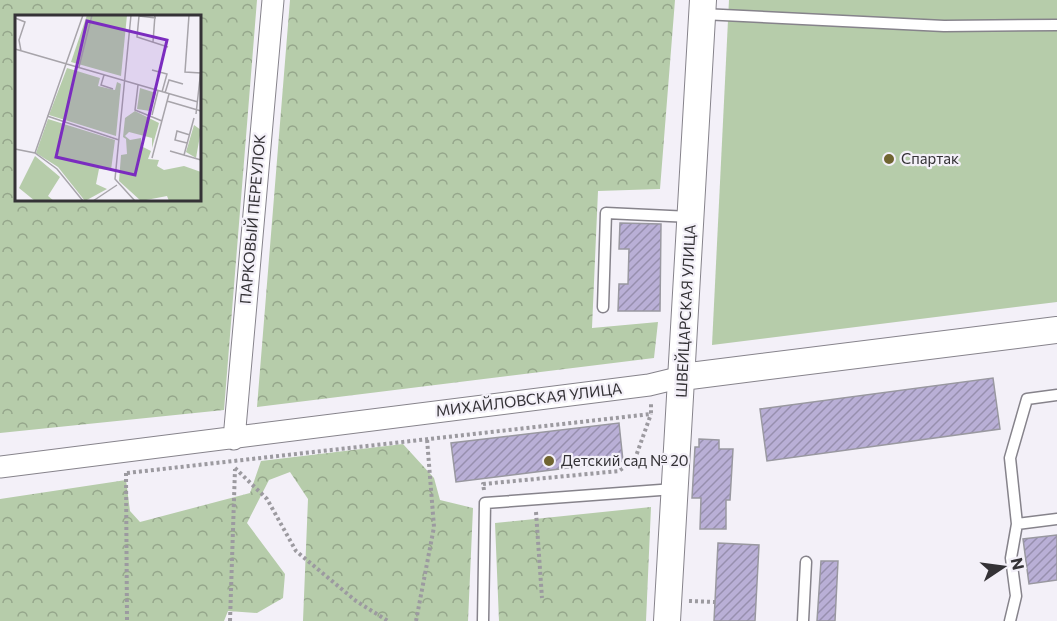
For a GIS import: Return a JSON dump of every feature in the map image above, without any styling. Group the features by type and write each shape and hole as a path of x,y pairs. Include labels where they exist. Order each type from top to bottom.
{"street":[{"name":"ПАРКОВЫЙ ПЕРЕУЛОК","path":"234,439 273,0"},
{"name":"ШВЕЙЦАРСКАЯ УЛИЦА","path":"667,621 703,7"},
{"name":"МИХАЙЛОВСКАЯ УЛИЦА","path":"0,467 234,439 649,385 682,377 1057,330"}],"lane":[{"path":"703,7 944,26 1057,25"},
{"path":"603,307 606,213 691,217"},
{"path":"1010,621 1016,596 1011,558 1017,524 1010,458 1028,399 1057,395"},
{"path":"483,621 484,503 675,489"},
{"path":"1017,524 1057,519"},
{"path":"803,621 806,562"}],"path":[{"path":"483,484 619,471 635,459 651,414 651,399"},
{"path":"114,474 651,414"},
{"path":"230,621 234,439"},
{"path":"416,621 434,527 427,439"},
{"path":"235,468 267,499 296,550 356,601 388,621"},
{"path":"126,473 127,621"},
{"path":"537,519 542,598"},
{"path":"688,601 715,602"}],"green space":[{"path":"0,0 257,0 224,410 0,433"},
{"path":"290,0 675,0 660,189 598,191 592,328 658,322 654,358 257,407"},
{"name":"Спартак","path":"729,0 1057,0 1057,302 712,345"},
{"path":"403,444 434,478 440,500 473,508 468,621 303,621 308,499 290,472 269,480 247,523 285,574 283,598 257,613 228,611 224,621 0,621 0,499 126,480 130,511 140,522 250,493 261,461"},
{"path":"651,507 646,621 499,621 495,523"}],"building":[{"path":"620,223 661,224 660,311 618,311 619,284 628,284 629,249 619,249"},
{"path":"993,378 1000,429 767,461 760,409"},
{"path":"619,423 623,461 456,482 451,443"},
{"path":"699,439 719,440 719,449 733,449 730,500 726,500 726,529 700,529 701,498 692,498 695,447 699,447"},
{"path":"1057,535 1057,580 1029,584 1023,539"},
{"path":"718,543 759,545 755,621 714,621"},
{"path":"821,561 838,561 835,621 817,621"}],"place":[{"name":"Спартак","path":"889,159"},
{"name":"Детский сад № 20","path":"549,461"}]}
